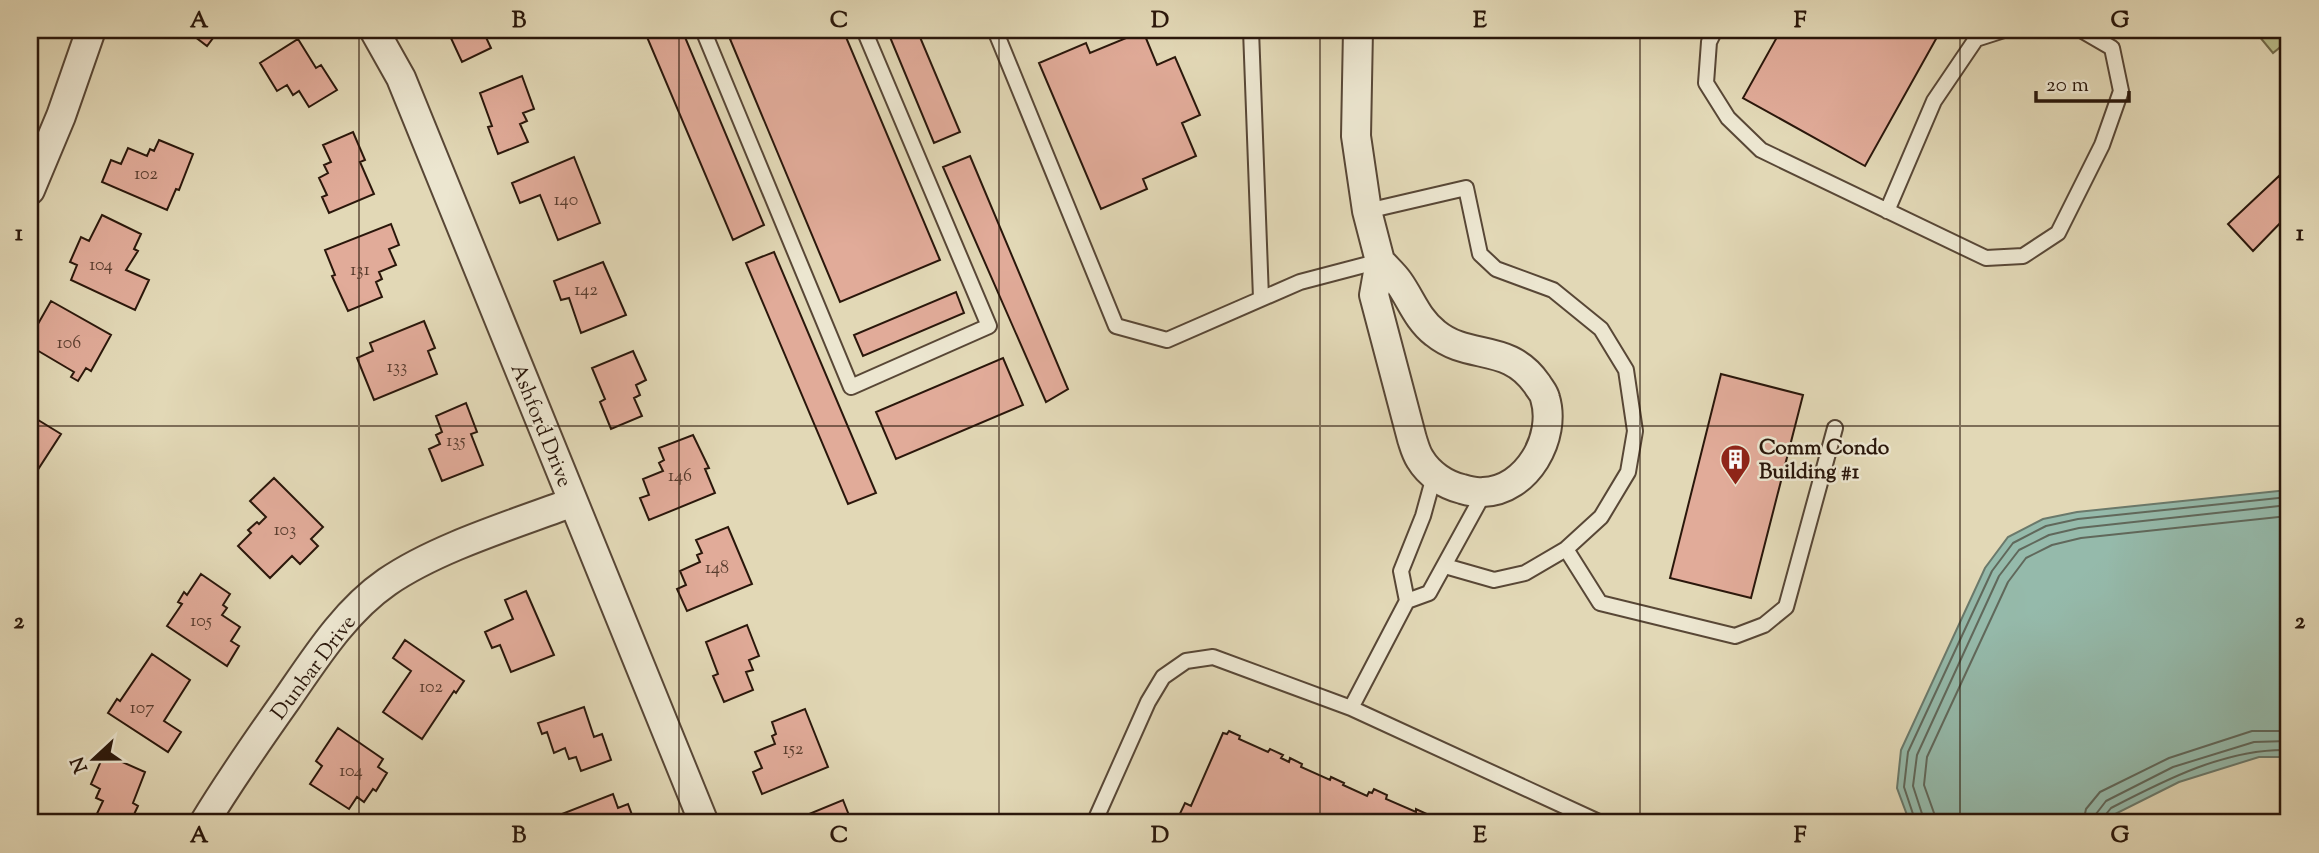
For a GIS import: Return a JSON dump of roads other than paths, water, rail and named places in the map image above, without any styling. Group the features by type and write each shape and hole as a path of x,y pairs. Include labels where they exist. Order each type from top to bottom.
{"street":[{"path":"30,190 61,116 91,30"},
{"name":"Ashford Drive","path":"374,30 401,78 705,823"},
{"path":"1358,30 1356,136 1367,211 1380,261 1374,295 1395,380 1416,449 1420,459 1434,476 1453,487 1484,492 1499,489 1518,479 1532,465 1543,444 1549,422 1545,396 1531,375 1511,359 1465,349 1436,335 1418,317 1397,280 1380,261"},
{"name":"Dunbar Drive","path":"204,823 233,776 322,648 351,613 386,582 427,559 573,502"}],"lane":[{"path":"703,30 851,387 989,326 864,30"},
{"path":"995,30 1116,326 1167,340 1300,282 1380,261"},
{"path":"1251,30 1261,298"},
{"path":"1715,30 1709,42 1706,83 1728,118 1761,150 1986,258 2023,256 2058,233 2102,145 2121,91 2112,48 2081,30"},
{"path":"1886,211 1934,102 1976,39 2004,30"},
{"path":"1367,211 1465,188 1480,254 1496,270 1553,290 1601,329 1626,370 1635,431 1628,472 1601,517 1566,549 1525,573 1494,580 1445,566"},
{"path":"1566,549 1600,603 1735,636 1764,625 1786,607 1835,428"},
{"path":"1351,708 1407,601 1402,572 1423,516 1434,476"},
{"path":"1407,601 1429,593 1484,492"},
{"path":"1094,823 1148,702 1163,677 1186,661 1213,657 1351,708 1601,823"}],"water":[{"path":"2289,490 2289,757 2259,757 2179,782 2115,814 2108,823 1910,823 1897,788 1901,750 1985,568 2008,537 2043,519 2077,512"}],"place":[{"name":"Comm Condo Building #1","path":"1736,486"}]}
